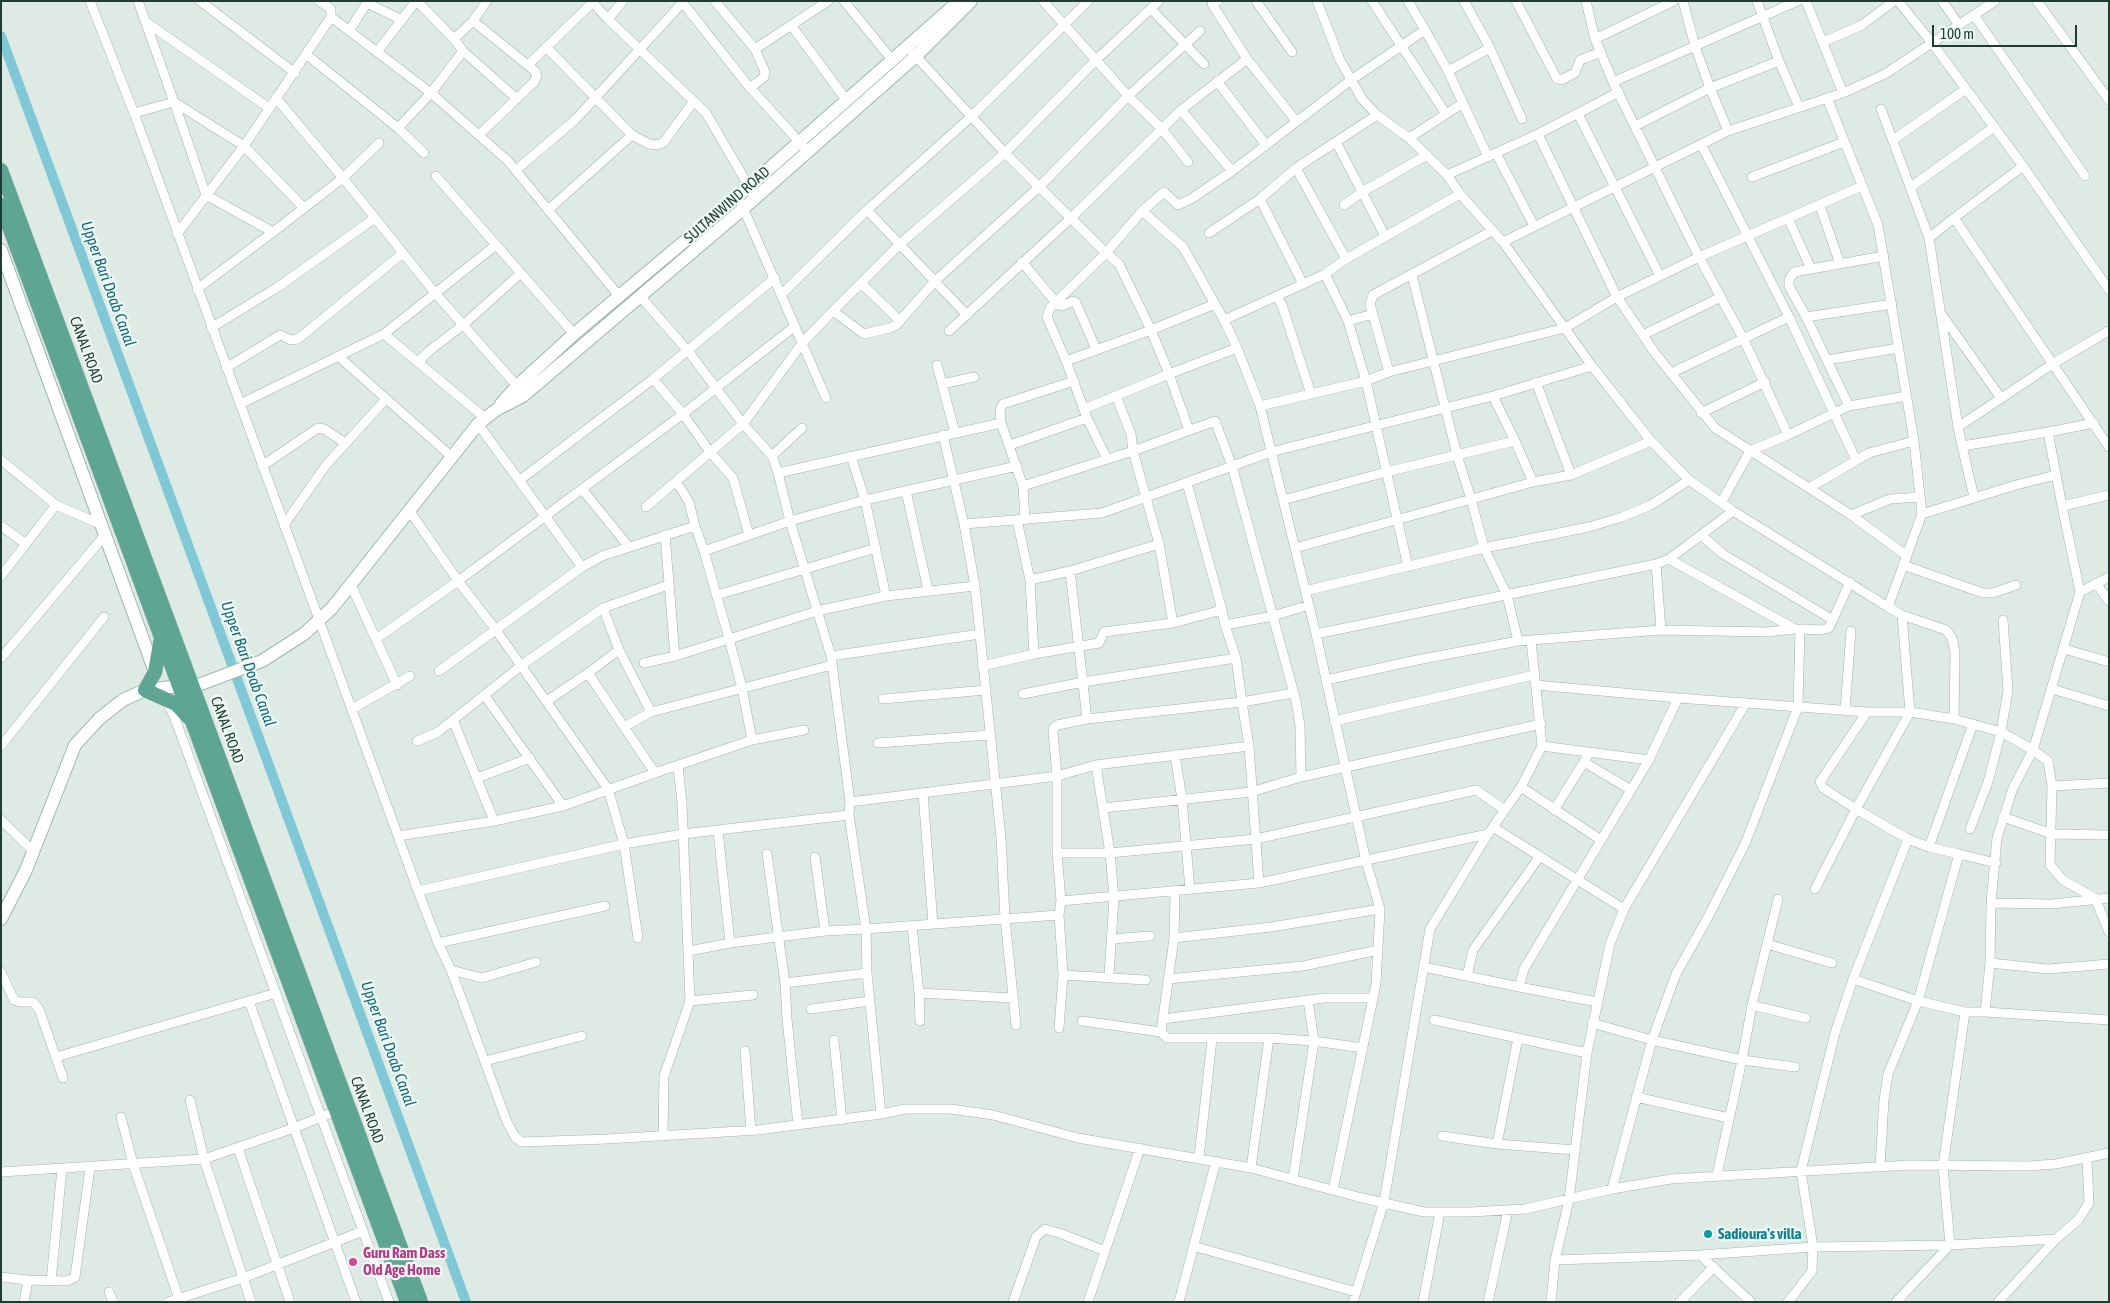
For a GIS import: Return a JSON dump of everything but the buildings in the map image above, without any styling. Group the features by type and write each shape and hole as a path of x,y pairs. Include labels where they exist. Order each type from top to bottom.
{"main road":[{"name":"SULTANWIND ROAD","path":"496,410 517,386 574,334 619,296 752,192 804,147 847,101 893,61 912,52 958,1"},
{"path":"804,147 970,1"},
{"name":"CANAL ROAD","path":"1,170 187,686 421,1302"},
{"path":"1,919 33,851 75,745 100,718 123,700 145,690 187,686 262,662 304,634 332,608 482,421 496,410 523,396 640,296 740,202"},
{"name":"CANAL ROAD","path":"1,205 161,635 187,686 193,723 407,1302"},
{"path":"1,250 155,672"},
{"path":"145,690 155,672 161,635"},
{"path":"145,690 176,704 193,723"}],"street":[{"path":"90,1 134,113 418,891 438,943 451,970 507,1122 515,1137 522,1142 751,1131 842,1120 905,1109 960,1110 993,1115 1078,1138 1250,1168 1424,1212 1525,1209 1612,1189 1671,1179 1880,1166 2028,1166 2056,1164 2109,1154"},
{"path":"138,1 206,195 273,232"},
{"path":"200,1 295,72"},
{"path":"177,234 244,146 332,17 332,9 319,1"},
{"path":"377,52 416,1 454,38 464,51 517,99"},
{"path":"454,38 473,21 487,1"},
{"path":"608,19 623,1"},
{"path":"716,1 755,49 765,72 764,77 750,88"},
{"path":"755,49 828,1"},
{"path":"844,1 893,61"},
{"path":"1043,1 1128,96 1162,129 1188,162"},
{"path":"782,294 867,210 972,116 1088,1"},
{"path":"646,506 743,424 803,342 833,311 900,244 1005,153 1096,60 1159,1"},
{"path":"1256,1 1292,52"},
{"path":"1317,1 1331,40 1362,99 1378,115 1408,138 1447,175 1460,194 1503,242 1592,366 1652,441 1688,480 1733,511 1888,607 1902,615 1940,626 1946,630 1952,638 1954,652 1954,719"},
{"path":"1372,1 1446,114"},
{"path":"1408,1 1448,71 1463,104 1534,226"},
{"path":"1464,1 1490,48 1522,118"},
{"path":"1516,1 1557,79 1561,80 1575,73 1580,60 1601,52"},
{"path":"1586,1 1595,39 1618,92 1699,257 1765,382 1788,435"},
{"path":"1595,39 1674,1"},
{"path":"1683,1 1695,46 1728,131"},
{"path":"1757,1 1779,61 1799,107"},
{"path":"1614,82 1798,1"},
{"path":"1806,1 1843,93"},
{"path":"1823,42 1862,25 1894,1"},
{"path":"1898,1 1932,43 2023,166 2109,290"},
{"path":"1942,1 1959,25"},
{"path":"1503,242 1574,206 1702,146 1728,131 1843,93 1885,74 1995,1"},
{"path":"2037,1 2109,100"},
{"path":"349,30 368,2 402,20"},
{"path":"528,65 591,2 706,113 752,192"},
{"path":"516,170 575,120 684,2 750,88 804,147"},
{"path":"1213,2 1248,60 1296,121"},
{"path":"1151,9 1204,64"},
{"path":"1974,15 2085,176"},
{"path":"332,17 431,92 516,170 619,296"},
{"path":"473,21 535,71 536,79 479,135"},
{"path":"146,22 269,108"},
{"path":"791,25 847,101"},
{"path":"1107,459 1086,414 1047,317 1050,308 1106,253 1142,212 1164,192 1178,205 1184,204 1232,172 1351,80 1425,30"},
{"path":"833,311 864,334 894,327 935,281 1039,186 1128,96 1200,31"},
{"path":"546,47 632,135 649,144 663,143 694,102"},
{"path":"1448,71 1490,48"},
{"path":"398,128 431,92 464,51"},
{"path":"912,52 1005,153 1119,264 1151,330 1189,430"},
{"path":"307,55 398,128 424,153"},
{"path":"949,331 1071,218 1181,110 1248,60"},
{"path":"1635,126 1710,88 1779,61"},
{"path":"1217,82 1266,145"},
{"path":"1893,140 1966,89"},
{"path":"1447,175 1538,134 1618,92"},
{"path":"276,98 435,293 517,386"},
{"path":"1826,98 1878,225 1914,441 1922,514 1888,607"},
{"path":"134,113 174,102 244,146 304,208"},
{"path":"1408,138 1463,104"},
{"path":"1881,109 1929,238 1958,427 1974,497"},
{"path":"1181,110 1232,172"},
{"path":"1578,114 1660,276"},
{"path":"1209,233 1260,200 1296,168 1378,115"},
{"path":"1911,187 1994,127"},
{"path":"1538,134 1617,297 1701,412 1715,428 1851,515 1907,556"},
{"path":"548,210 632,135"},
{"path":"1336,142 1385,236"},
{"path":"1752,177 1844,142"},
{"path":"197,289 343,178 379,143"},
{"path":"1702,146 1746,236 1789,317 1856,460"},
{"path":"1344,205 1362,192 1427,155"},
{"path":"1929,238 2023,166"},
{"path":"1296,168 1346,259"},
{"path":"436,176 574,334"},
{"path":"1260,406 1366,382 1389,372 1565,328 1617,297 1699,257 1820,206 1862,186"},
{"path":"1224,320 1325,274 1346,259 1460,194"},
{"path":"1260,200 1303,284"},
{"path":"740,202 775,278 826,398"},
{"path":"1820,206 1840,264"},
{"path":"867,210 967,315"},
{"path":"1142,212 1183,247 1224,320 1260,406 1316,634 1366,861 1380,909 1376,984 1333,1190"},
{"path":"211,328 278,287 375,218"},
{"path":"1788,218 1811,269"},
{"path":"1954,218 2054,363 2109,447"},
{"path":"1389,372 1370,304 1373,295 1492,231"},
{"path":"240,404 384,334 496,245"},
{"path":"226,368 280,335 291,340 298,339 402,252"},
{"path":"1849,406 1789,286 1789,280 1794,272 1884,256"},
{"path":"1022,262 1060,306 1073,301 1076,303 1096,349"},
{"path":"418,362 521,274"},
{"path":"1325,274 1348,321 1366,382 1408,567"},
{"path":"1412,275 1457,455 1484,548 1508,595 1518,641"},
{"path":"520,480 688,351 775,278"},
{"path":"861,283 900,321"},
{"path":"640,296 688,351 743,424 772,456 778,473 831,661 850,802 849,815 866,929 867,972 881,1114"},
{"path":"1276,296 1282,305 1311,394"},
{"path":"1643,335 1721,297"},
{"path":"1066,361 1215,304"},
{"path":"1806,317 1892,304"},
{"path":"1941,313 2001,398"},
{"path":"1348,321 1373,314"},
{"path":"1672,373 1789,317"},
{"path":"376,640 683,414 795,326"},
{"path":"1958,427 2054,363 2109,330"},
{"path":"384,334 418,362 482,421 520,480 582,567"},
{"path":"1010,446 1086,414 1116,396 1237,348"},
{"path":"1827,360 1899,348"},
{"path":"338,356 452,457"},
{"path":"937,365 955,433"},
{"path":"964,524 1102,513 1271,452 1445,409 1592,366"},
{"path":"942,384 974,377"},
{"path":"653,378 683,414 710,452 733,478 749,535"},
{"path":"1034,654 1030,580 1021,520 1023,486 1001,422 1000,409 1004,404 1074,381"},
{"path":"1536,382 1571,475"},
{"path":"1701,412 1765,382"},
{"path":"1116,396 1131,434 1133,451 1159,544 1173,622"},
{"path":"1493,396 1533,482"},
{"path":"1721,503 1750,451 1849,406 1907,396"},
{"path":"284,525 326,465 386,399"},
{"path":"1023,486 1133,451 1215,420 1232,466 1293,693 1300,726 1302,777"},
{"path":"778,473 1001,422"},
{"path":"1962,446 2094,423"},
{"path":"262,466 318,428 325,430 345,443"},
{"path":"772,456 802,428"},
{"path":"1985,1012 1998,838 2013,788 2032,750 2080,592 2048,432"},
{"path":"943,435 964,524 975,586 1016,1025"},
{"path":"1283,500 1386,472 1515,441"},
{"path":"1295,548 1533,482 1571,475 1652,441"},
{"path":"1809,488 1856,460 1877,450 1914,441"},
{"path":"851,456 865,500 886,596"},
{"path":"1,460 56,505 104,530 1,658"},
{"path":"704,551 790,521 865,500 1017,466"},
{"path":"1922,514 1974,497 2056,475"},
{"path":"1305,590 1484,548 1589,527 1622,517 1651,505 1688,480"},
{"path":"676,482 688,502 717,595 742,688 752,740"},
{"path":"1187,482 1225,625 1236,658 1249,746 1259,884"},
{"path":"582,489 629,547"},
{"path":"906,491 928,590"},
{"path":"2062,506 2109,495"},
{"path":"1851,515 1890,499 1920,497"},
{"path":"1,576 56,505"},
{"path":"410,510 458,581 522,666 608,789 624,844 638,938"},
{"path":"1316,634 1656,564 1668,559 1733,511"},
{"path":"1,526 26,544"},
{"path":"440,672 582,567 602,556 696,526"},
{"path":"665,535 675,656"},
{"path":"1701,535 1723,554 1833,620"},
{"path":"1030,580 1070,571 1159,544"},
{"path":"717,595 876,548"},
{"path":"1668,559 1796,629"},
{"path":"1656,564 1660,630"},
{"path":"1903,565 1983,592 1993,593 2016,586"},
{"path":"1070,571 1087,719"},
{"path":"2080,592 2109,577"},
{"path":"1326,680 1518,641 1660,630 1768,632 1796,629 1826,629 1833,620 1850,582"},
{"path":"2096,583 2109,601"},
{"path":"351,584 396,685"},
{"path":"417,741 438,732 522,666 603,608 668,585"},
{"path":"644,663 675,656 817,611 886,596 975,586"},
{"path":"1225,625 1273,616 1309,605"},
{"path":"603,608 619,650 651,712"},
{"path":"982,666 1034,654 1099,643 1104,632 1173,622 1222,610"},
{"path":"1815,889 1856,809 1910,712 1902,615"},
{"path":"1,746 104,617"},
{"path":"1970,829 1988,782 2001,732 2008,690 2003,620"},
{"path":"1612,1189 1652,1040 1676,974 1707,919 1745,844 1798,707 1796,629"},
{"path":"1844,710 1851,631"},
{"path":"624,727 651,712 742,688 831,661 980,634"},
{"path":"1353,1302 1384,1202 1430,929 1490,831 1521,787 1542,746 1531,640"},
{"path":"2064,648 2109,662"},
{"path":"547,702 619,650"},
{"path":"1023,694 1083,682 1236,658"},
{"path":"588,673 655,773"},
{"path":"1334,721 1534,674"},
{"path":"352,709 410,676"},
{"path":"1536,685 1867,712 1910,712 1954,719 2001,732 2048,761 2052,786 2050,865 2063,880 2095,898 2109,932"},
{"path":"2052,689 2109,706"},
{"path":"883,699 986,690"},
{"path":"1059,1028 1063,975 1059,915 1061,900 1057,776 1053,728 1087,719 1242,702 1293,693"},
{"path":"485,696 563,806"},
{"path":"1519,987 1524,969 1649,760 1678,698"},
{"path":"166,699 174,716 276,993 388,1302"},
{"path":"1552,1302 1555,1260 1569,1200 1592,1023 1610,944 1624,909 1746,703"},
{"path":"1867,712 1820,782 1823,788 1908,838 1929,847 1996,862"},
{"path":"453,720 494,821"},
{"path":"1103,808 1251,792 1302,777 1541,724"},
{"path":"1929,847 1973,724"},
{"path":"398,836 494,821 563,806 752,740 804,730"},
{"path":"878,744 990,735"},
{"path":"850,802 995,785 1057,776 1096,765 1249,746"},
{"path":"1542,746 1649,760"},
{"path":"1554,810 1584,762 1588,752"},
{"path":"1175,755 1182,799 1190,889"},
{"path":"477,778 530,758"},
{"path":"1584,762 1631,790"},
{"path":"1096,765 1110,853 1114,897 1109,976"},
{"path":"663,1136 664,1076 690,1001 689,951 678,766"},
{"path":"2052,786 2109,783"},
{"path":"1521,787 1601,840"},
{"path":"1058,853 1110,853 1256,839 1476,790 1505,810"},
{"path":"923,793 933,924"},
{"path":"418,891 624,844 683,834 849,815"},
{"path":"2003,817 2052,834 2109,835"},
{"path":"1,820 33,851"},
{"path":"718,831 730,943"},
{"path":"1061,900 1259,884 1366,861 1490,831 1540,856 1624,909"},
{"path":"1788,1302 1812,1271 1813,1248 1801,1171 1835,1033 1853,979 1908,838"},
{"path":"767,854 784,983 786,1019 798,1125"},
{"path":"1880,1166 1884,1100 1888,1074 1918,1001 1959,854"},
{"path":"1467,976 1473,950 1540,856"},
{"path":"815,857 825,931"},
{"path":"1161,1032 1174,938 1175,891"},
{"path":"1717,1176 1752,1005 1778,898"},
{"path":"1992,903 2052,904 2109,898"},
{"path":"438,943 606,906"},
{"path":"1174,938 1271,927 1380,909"},
{"path":"689,951 730,943 825,931 1059,915"},
{"path":"912,926 920,1021"},
{"path":"1112,939 1150,936"},
{"path":"1767,944 1832,963"},
{"path":"1168,979 1303,966 1378,950"},
{"path":"451,970 482,978 536,962"},
{"path":"1990,963 2048,969 2109,964"},
{"path":"1424,967 1597,1002"},
{"path":"1,972 14,1000 20,1002 29,1001 36,1004 63,1078"},
{"path":"784,983 867,972"},
{"path":"1063,975 1109,976 1146,980"},
{"path":"1853,979 1918,1001 1966,1012 2109,1020"},
{"path":"56,1057 276,993"},
{"path":"919,993 1013,998"},
{"path":"690,1001 754,995"},
{"path":"1163,1019 1324,998 1373,998"},
{"path":"1293,1179 1314,1041 1308,1000"},
{"path":"250,1001 356,1302"},
{"path":"811,1009 870,1001"},
{"path":"1752,1005 1806,1018"},
{"path":"1896,1302 1950,1244 1943,1166 1966,1012"},
{"path":"1434,1020 1587,1054"},
{"path":"1082,1021 1161,1032 1164,1036 1171,1039 1269,1038 1314,1041 1363,1048"},
{"path":"1592,1023 1652,1040 1742,1060 1795,1067"},
{"path":"485,1062 582,1036"},
{"path":"1250,1168 1269,1038"},
{"path":"1497,1144 1518,1038"},
{"path":"1199,1158 1212,1039"},
{"path":"834,1040 842,1120"},
{"path":"745,1051 751,1131"},
{"path":"1636,1097 1729,1118"},
{"path":"190,1100 204,1159 251,1302"},
{"path":"1,1172 90,1168 204,1159 322,1118 336,1111"},
{"path":"121,1117 133,1164 179,1300"},
{"path":"1442,1136 1497,1144 1574,1150"},
{"path":"238,1148 290,1302"},
{"path":"1088,1302 1140,1148"},
{"path":"1998,1302 2056,1239 2078,1220 2089,1203 2087,1158"},
{"path":"1179,1302 1216,1161"},
{"path":"1,1277 51,1281 72,1280 77,1273 90,1168"},
{"path":"51,1281 62,1169"},
{"path":"1488,1302 1508,1210"},
{"path":"1423,1302 1440,1212"},
{"path":"1013,1302 1036,1237 1045,1230 1062,1234 1105,1250"},
{"path":"168,1302 243,1278 363,1231"},
{"path":"1555,1260 2056,1239"},
{"path":"1193,1246 1356,1292"},
{"path":"1700,1254 1751,1302"},
{"path":"1680,1302 1714,1267"},
{"path":"24,1302 28,1280"},
{"path":"109,1292 113,1302"}],"waterway":[{"name":"Upper Bari Doab Canal","path":"1,36 466,1302"}],"place":[{"name":"Sadioura's villa","path":"1708,1234"},
{"name":"Guru Ram Dass Old Age Home","path":"353,1262"}]}
